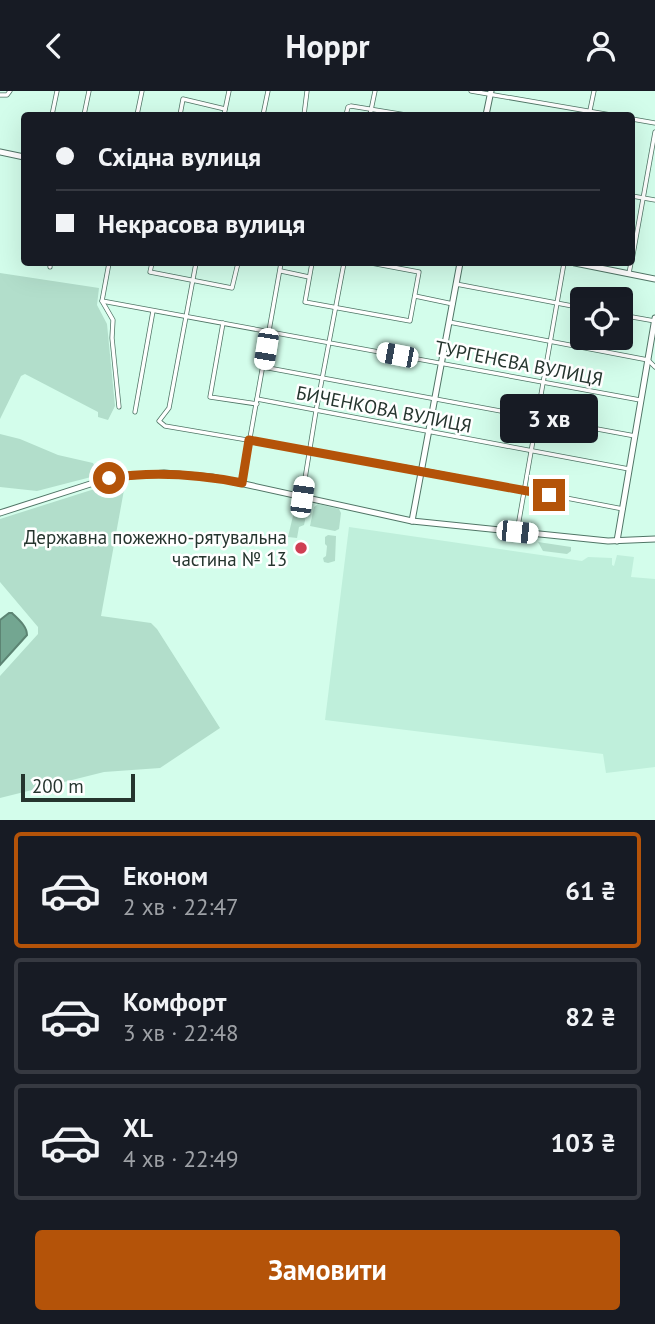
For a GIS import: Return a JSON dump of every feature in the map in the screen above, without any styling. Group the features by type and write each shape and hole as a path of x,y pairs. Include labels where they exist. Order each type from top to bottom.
{"main road":[{"path":"487,112 490,93"},
{"path":"0,152 21,156"},
{"path":"412,521 459,266"},
{"path":"603,266 655,279"},
{"path":"617,541 655,320"},
{"path":"0,513 94,482 129,475 194,475 412,521 617,541 655,538"}],"street":[{"path":"0,95 7,95 10,91"},
{"path":"53,112 57,91"},
{"path":"85,112 89,91"},
{"path":"138,112 142,91"},
{"path":"224,112 229,91"},
{"path":"264,112 268,91"},
{"path":"304,112 307,91"},
{"path":"371,112 375,91"},
{"path":"471,91 580,112"},
{"path":"589,112 594,91"},
{"path":"181,112 183,99 225,109"},
{"path":"347,112 348,107 390,112"},
{"path":"635,120 655,123"},
{"path":"635,244 655,132"},
{"path":"635,197 655,200"},
{"path":"108,266 102,301 113,320 112,338 119,407"},
{"path":"151,266 150,272 232,288 237,266"},
{"path":"195,266 169,408 159,421 165,426 422,470 623,509"},
{"path":"242,483 281,266"},
{"path":"311,266 305,302 410,321 419,272 387,266"},
{"path":"302,497 343,266"},
{"path":"517,532 563,266"},
{"path":"629,273 631,266"},
{"path":"280,271 309,277"},
{"path":"456,284 570,306"},
{"path":"415,296 453,304"},
{"name":"ТУРГЕНЄВА ВУЛИЦЯ","path":"102,301 641,400"},
{"path":"135,412 153,311"},
{"path":"633,317 655,320"},
{"name":"БИЧЕНКОВА ВУЛИЦЯ","path":"223,323 210,397 257,401 316,411 629,469"},
{"path":"449,323 648,361 655,366"},
{"path":"263,367 635,436"}],"shaded area":[{"path":"0,273 99,288 97,305 107,324 115,406 108,420 98,417 98,412 25,374 21,376 0,419"},
{"path":"0,434 20,439 58,455 93,463 97,472 95,476 37,491 0,487"},
{"path":"126,479 101,616 151,623 220,728 160,768 104,772 0,798 0,676 38,634 38,627 0,582 0,519"},
{"path":"297,499 305,501 308,507 304,525 299,527 297,538 288,537"},
{"path":"318,504 339,509 339,529 335,531 310,526 314,507"},
{"path":"349,527 582,561 588,557 612,558 614,566 617,555 634,557 631,577 655,579 655,767 606,773 603,754 325,720"},
{"path":"336,536 335,561 328,563 324,562 323,558 326,556 327,546 325,537"},
{"path":"538,542 571,547 571,551 567,554 543,551"},
{"path":"9,613 22,623 27,635 0,665 0,620"}],"place":[{"name":"Державна пожежно-рятувальна частина № 13","path":"301,548"}],"route":[{"path":"109,478 164,473 212,477 242,483 249,440 549,495"}]}
